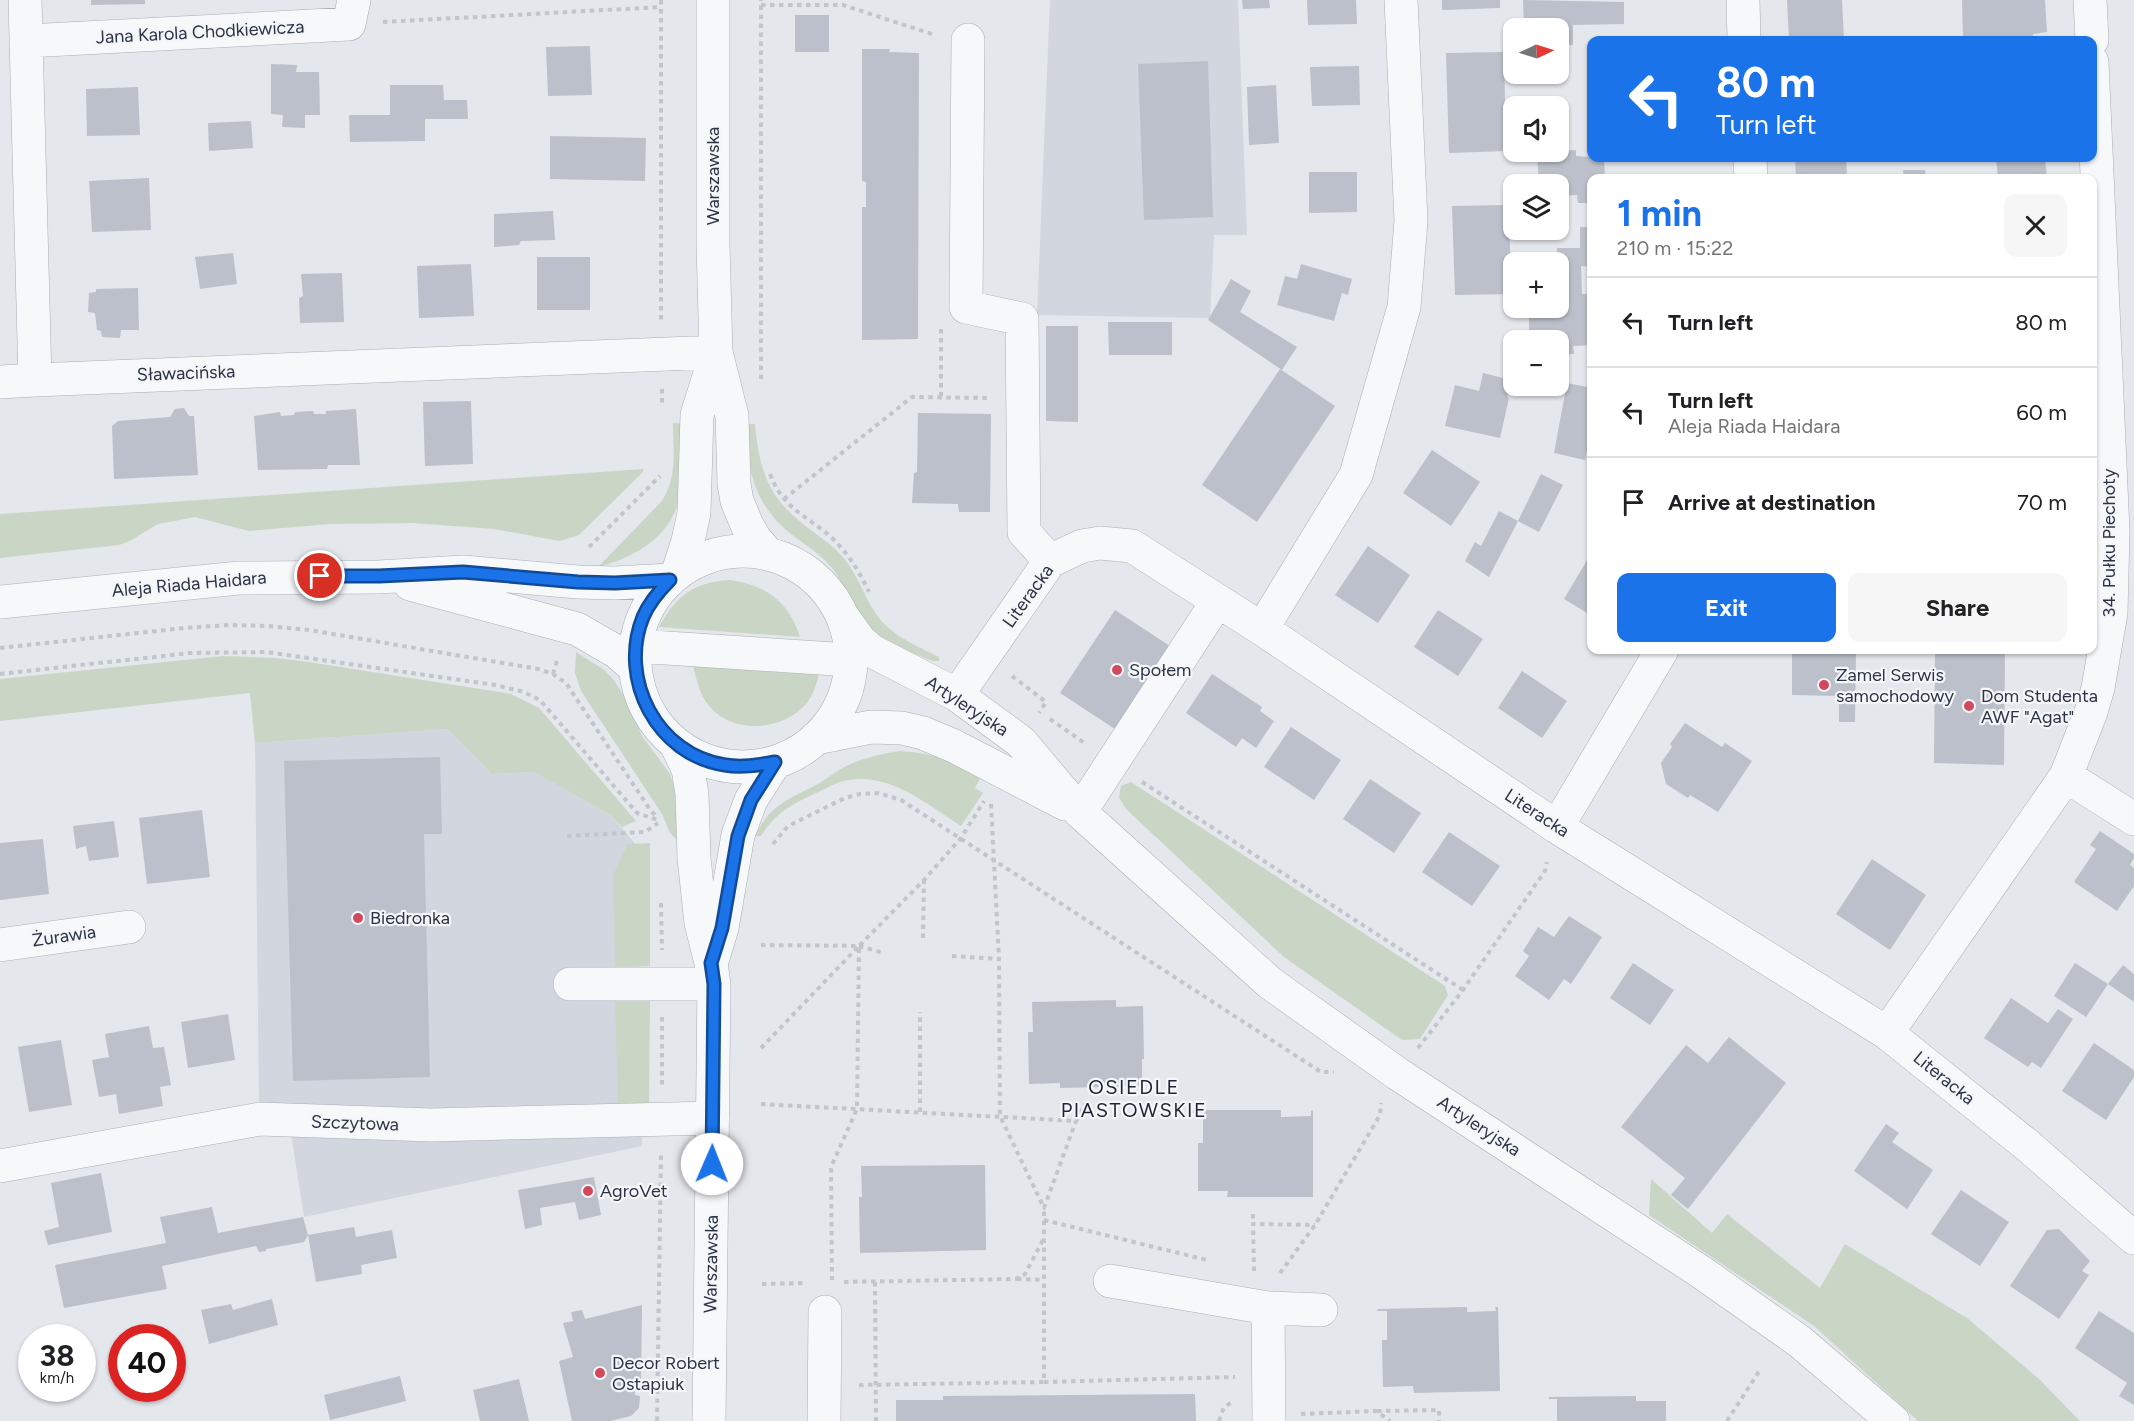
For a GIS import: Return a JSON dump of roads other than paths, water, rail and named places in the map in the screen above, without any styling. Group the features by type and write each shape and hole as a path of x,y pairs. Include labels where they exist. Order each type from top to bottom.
{"street":[{"path":"25,0 35,380"},
{"name":"Warszawska","path":"712,0 716,352 732,416 734,484 737,501 755,539 768,554"},
{"path":"1262,629 1356,475 1404,307 1411,221 1401,0"},
{"path":"1743,0 1744,36"},
{"path":"2090,0 2092,36"},
{"name":"Jana Karola Chodkiewicza","path":"27,40 352,12"},
{"path":"954,39 966,307 1022,319 1024,532 1050,561"},
{"name":"34. Pułku Piechoty","path":"1887,1033 2066,776 2098,688 2111,613 2113,531 2096,162"},
{"name":"Warszawska","path":"674,576 688,542 694,513 698,415 716,352"},
{"name":"Sławacińska","path":"0,382 716,352"},
{"name":"Literacka","path":"957,695 1050,561 1068,551 1091,544 1132,546 1262,629 1557,827 1887,1033 2027,1145 2134,1238"},
{"path":"768,554 749,551 730,552 712,555 694,562 674,576 659,591 647,610 639,631 636,657 639,690 648,711 676,744 699,758 724,765 750,767 775,762 804,748 828,725 841,702 849,677 848,638 842,616"},
{"name":"Artyleryjska","path":"768,554 784,559 812,577 824,588 860,641 872,651 957,695 1021,742 1080,812 1270,983 1398,1074 1731,1293 1799,1341 1893,1421"},
{"name":"Aleja Riada Haidara","path":"0,603 239,578 463,572 615,583 674,576"},
{"name":"Aleja Riada Haidara","path":"379,576 577,629 617,652 636,657"},
{"path":"1080,812 1217,602"},
{"path":"1557,827 1660,654"},
{"path":"636,657 850,660"},
{"name":"Artyleryjska","path":"816,738 871,727 902,728 923,733 954,746 996,780 1080,812"},
{"name":"Warszawska","path":"676,744 688,769 692,794 694,858 701,923 712,973 713,1118 709,1421"},
{"name":"Warszawska","path":"712,973 738,836 751,800 775,762"},
{"path":"2066,776 2134,819"},
{"name":"Żurawia","path":"0,945 129,927"},
{"path":"570,984 712,973"},
{"name":"Szczytowa","path":"0,1166 260,1119 431,1125 713,1118"},
{"path":"1110,1281 1268,1308 1321,1310"},
{"path":"1268,1308 1269,1376 1284,1418"},
{"path":"824,1421 825,1312"}],"place":[{"name":"Społem","path":"1117,670"},
{"name":"Zamel Serwis samochodowy","path":"1824,685"},
{"name":"Dom Studenta AWF \"Agat\"","path":"1969,706"},
{"name":"Biedronka","path":"358,918"},
{"name":"AgroVet","path":"588,1191"},
{"name":"Decor Robert Ostapiuk","path":"600,1373"}],"district":[{"name":"OSIEDLE PIASTOWSKIE","path":"1134,1098"}]}
